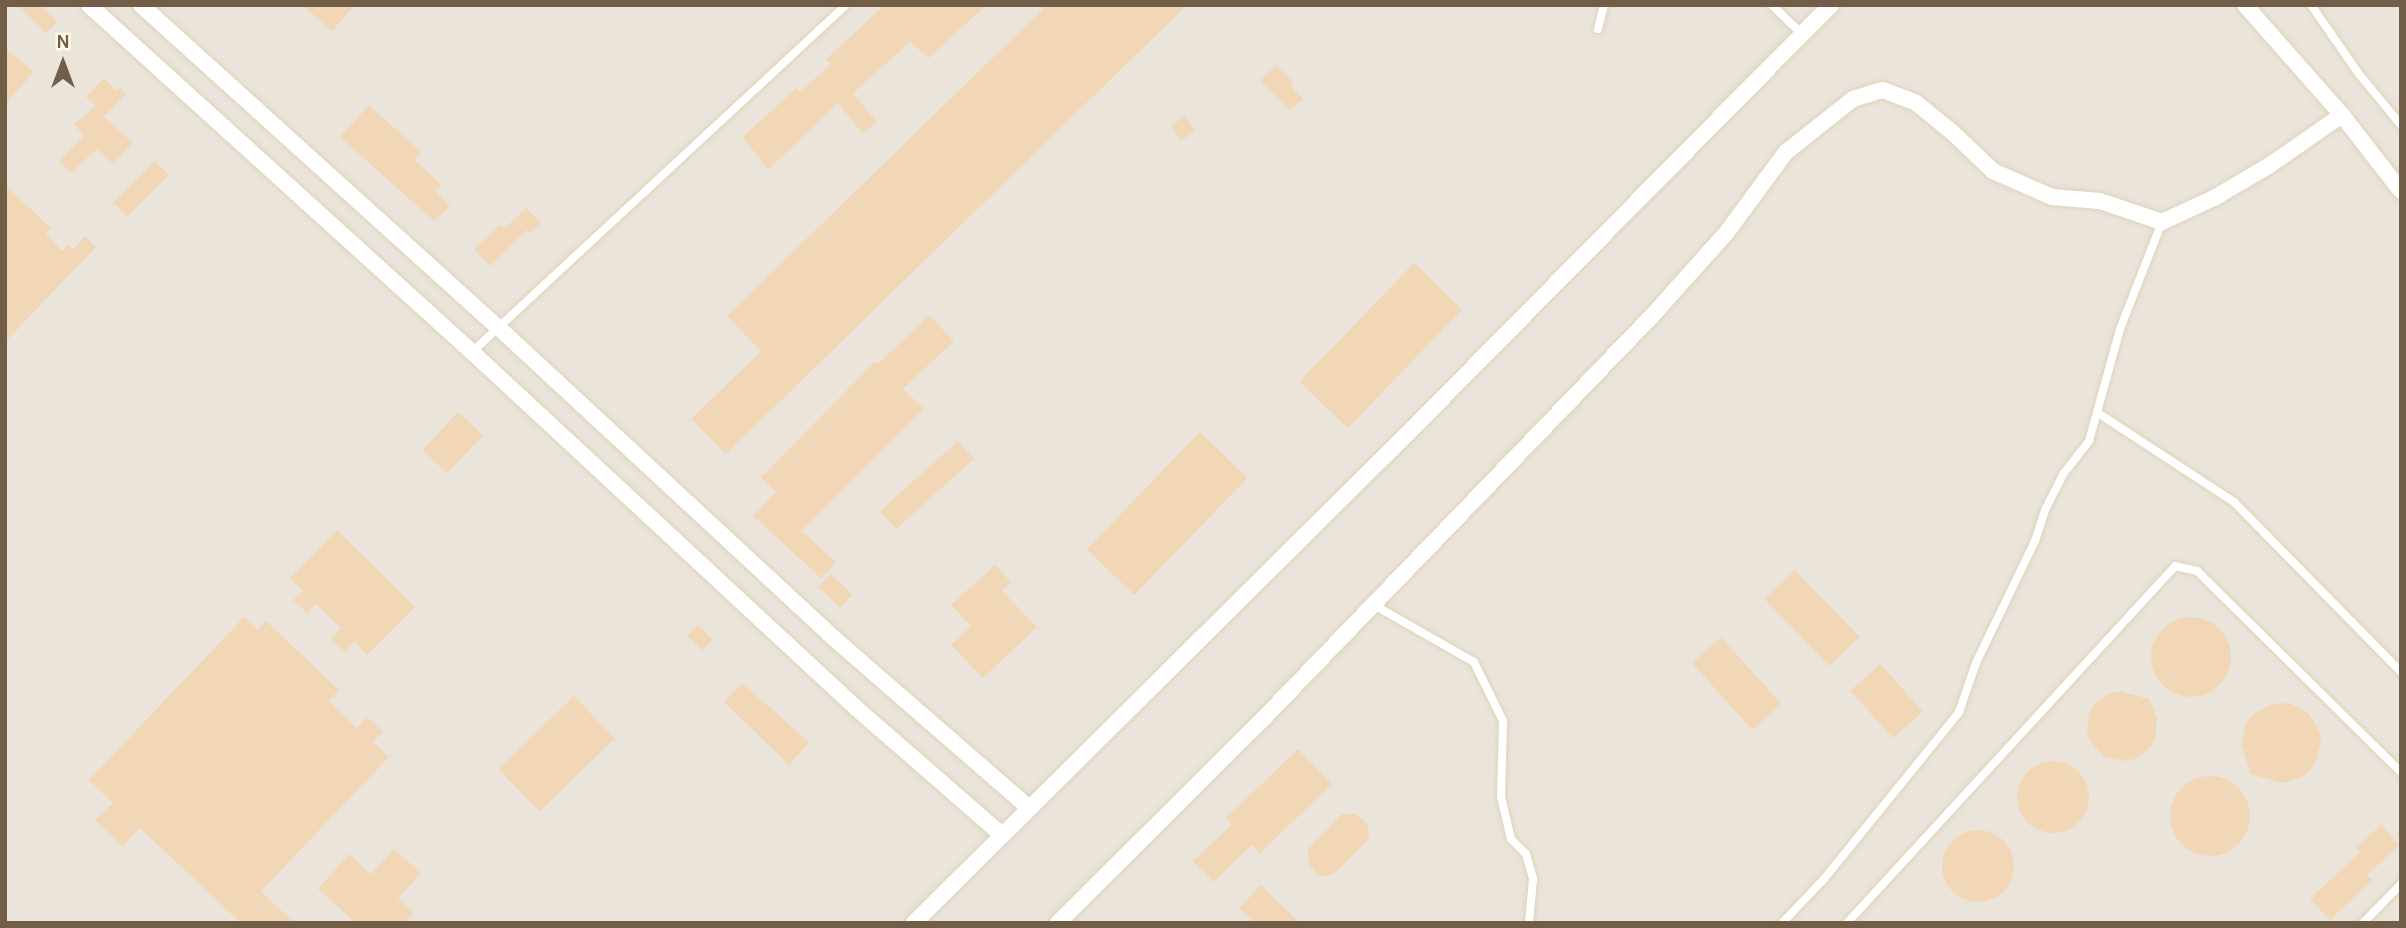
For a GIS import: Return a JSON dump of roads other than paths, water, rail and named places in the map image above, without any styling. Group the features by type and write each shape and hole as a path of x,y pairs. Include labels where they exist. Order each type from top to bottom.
{"street":[{"path":"89,5 472,352 856,708 1001,834"},
{"path":"141,5 499,328 838,643 1029,808"},
{"path":"914,923 1430,411 1831,5"},
{"path":"2245,5 2342,115 2401,191"},
{"path":"1058,923 1374,605 1715,247 1786,152 1853,99 1883,90 1915,103 1952,132 1993,171 2052,197 2100,201 2162,222 2214,198 2259,172 2342,115"}],"lane":[{"path":"472,352 846,5"},
{"path":"1598,29 1604,5"},
{"path":"1772,5 1801,33"},
{"path":"2311,5 2359,74 2401,125"},
{"path":"1782,923 1824,879 1959,712 1976,663 2035,541 2046,508 2064,473 2090,441 2120,329 2162,222"},
{"path":"2098,413 2234,502 2401,672"},
{"path":"1847,923 2175,566 2197,571 2401,772"},
{"path":"1374,605 1474,662 1503,721 1501,797 1511,839 1526,854 1533,879 1529,923"},
{"path":"2363,923 2401,884"}]}
